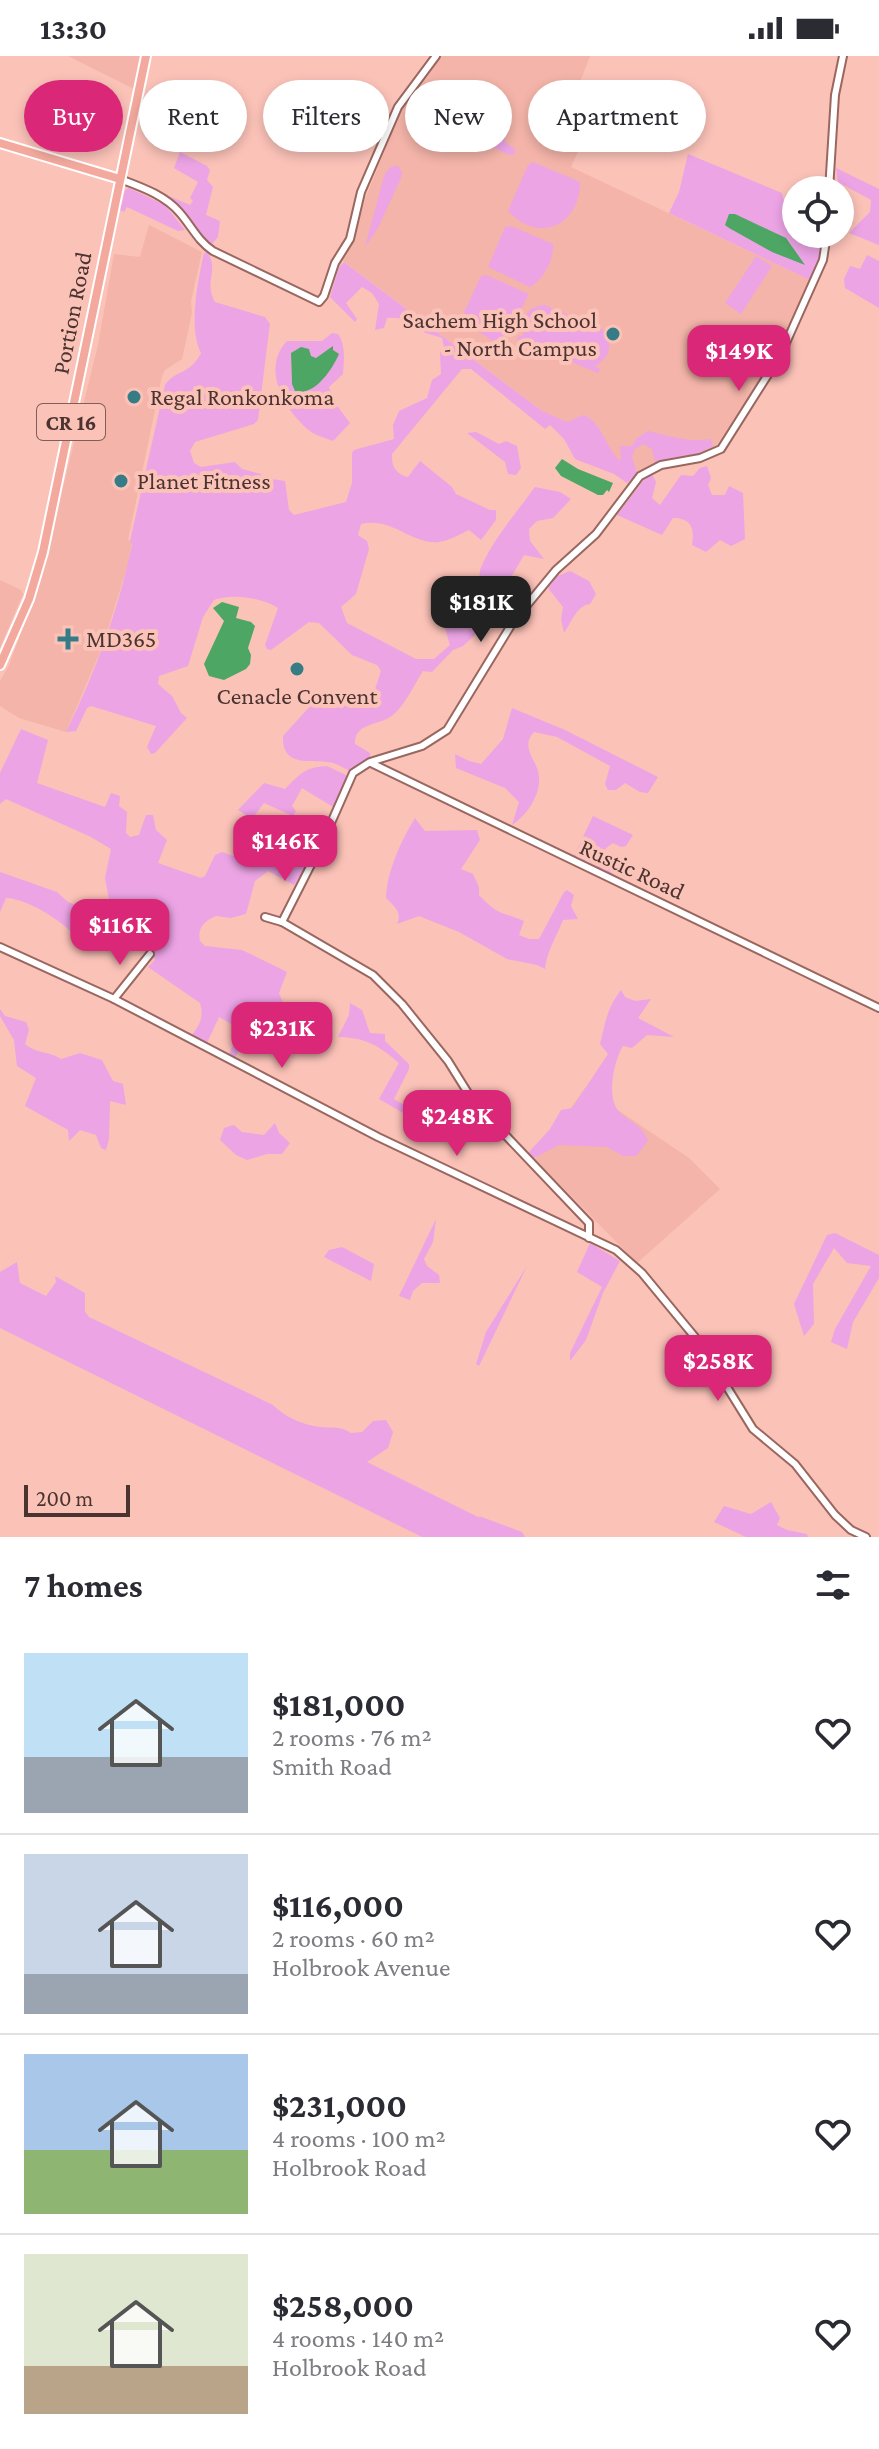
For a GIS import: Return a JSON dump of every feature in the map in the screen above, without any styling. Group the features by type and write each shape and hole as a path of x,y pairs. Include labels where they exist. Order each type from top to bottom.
{"main road":[{"name":"Portion Road","path":"0,665 29,599 43,552 146,56"},
{"path":"0,143 120,179"}],"street":[{"path":"120,179 170,203 200,242 213,251 317,303 322,299 335,263 350,239 361,192 398,107 436,56"},
{"path":"830,176 835,95 843,56"},
{"path":"282,922 353,773 370,762 422,746 447,730 513,622 556,570 596,534 640,476 661,465 700,458 721,449 781,354 823,260 825,248"},
{"name":"Rustic Road","path":"370,762 879,1008"},
{"path":"265,917 282,922 373,975 402,1004 448,1061 473,1101 589,1223 589,1238"},
{"path":"0,947 114,999 378,1137 616,1250 642,1273 699,1342 753,1429 795,1464 835,1515 851,1530 866,1537"},
{"path":"114,999 150,954"}],"shaded area":[{"path":"68,56 142,56 136,90 123,84 123,80 116,80"},
{"name":"Sachem High School - North Campus","path":"439,56 590,56 581,80 528,80 528,152 578,152 571,167 810,280 775,356 716,446 701,455 652,466 633,480 342,260 355,238 365,199 384,152 389,152 389,140 405,101 405,152 512,152 512,80 420,80"},
{"path":"180,152 210,170 207,180 213,187 206,215 220,221 218,237 211,245 164,194 190,205 193,201 190,198 198,182 174,168"},
{"path":"688,154 782,193 782,248 823,248 810,280 669,213 679,192"},
{"path":"533,162 580,182 573,210 565,219 544,228 532,227 508,211 528,165"},
{"path":"397,165 402,172 401,178 378,228 365,247 384,176 389,168"},
{"path":"836,168 852,176 837,176"},
{"path":"854,177 879,189 879,245 854,235 854,228 870,212 871,200 854,191"},
{"path":"129,188 165,205 185,230 178,231 127,207 124,212 120,210 125,190"},
{"path":"729,214 735,214 782,236 782,248 793,248 805,265 772,252 725,225"},
{"path":"149,225 202,252 182,359 165,370 162,376 128,540 132,541 128,564 103,645 66,732 19,718 0,706 0,681 9,665 40,581 98,345 114,254 140,257"},
{"path":"511,226 553,244 547,268 530,287 488,267 505,227"},
{"path":"207,252 211,258 211,288 215,302 265,317 270,324 258,420 254,424 195,442 190,451 194,463 201,467 235,462 242,469 261,474 259,485 262,488 272,479 285,481 289,510 294,515 346,502 352,483 354,450 394,439 393,425 399,411 427,398 432,380 441,374 440,352 445,351 442,338 423,332 422,325 400,318 387,318 384,328 375,330 379,304 372,293 362,287 346,303 357,319 355,322 330,297 339,267 344,262 542,411 567,422 583,415 589,418 619,460 620,446 632,446 648,431 687,440 711,439 713,446 693,456 655,462 652,449 643,444 635,449 632,456 637,474 627,483 614,474 575,459 564,439 550,425 545,429 471,369 462,369 392,454 392,462 397,472 408,477 420,461 452,487 456,494 496,510 496,520 481,540 469,530 439,542 429,542 383,524 361,524 358,535 367,541 369,549 356,594 341,607 347,623 416,659 434,659 450,645 443,622 448,613 466,609 475,601 479,592 480,569 487,555 535,487 560,492 571,499 553,518 537,521 529,529 530,541 544,559 524,555 499,598 505,616 488,606 475,635 453,650 432,672 423,671 397,711 388,719 359,732 355,744 370,753 370,760 351,771 333,763 300,760 288,754 283,736 312,704 327,704 339,694 373,695 381,671 377,665 352,655 319,623 309,622 271,650 267,649 265,645 278,608 256,599 238,597 214,600 203,617 188,666 159,676 158,684 172,696 187,718 155,753 151,754 147,747 156,726 91,706 87,708 76,731 66,732 96,664 120,592 165,385 192,365 201,353 195,331 195,304 204,253"},
{"path":"867,255 879,261 879,308 845,288 844,279 850,266 860,269"},
{"path":"756,256 772,266 741,314 725,303"},
{"path":"486,275 529,294 505,340 494,342 461,319 481,276"},
{"path":"544,305 600,327 605,332 609,348 605,358 595,366 600,369 598,373 517,339 518,335 524,337 523,320 528,312"},
{"path":"332,333 338,334 343,348 343,374 329,387 335,403 350,423 333,441 312,433 292,413 276,377 279,352 287,341 322,341","holes":["332,348 335,352 330,370 292,384 291,353 309,349 311,356 316,358"]},
{"path":"333,346 339,354 327,374 309,390 295,391 291,353 301,347 309,349 311,356 316,358"},
{"path":"476,432 499,444 506,441 517,446 521,468 516,475 508,474 505,462 467,433"},
{"path":"562,459 613,483 609,492 607,490 603,495 598,495 561,476 555,468"},
{"path":"707,466 712,495 725,495 729,486 743,493 745,539 731,546 720,540 706,552 692,545 692,529 684,520 673,518 662,535 617,515 646,477 652,474 656,482 652,498 660,505 681,475 693,476 700,468"},
{"path":"570,571 589,581 596,594 590,604 578,611 564,633 561,619 563,607 548,588 557,576"},
{"path":"0,580 23,594 0,648"},
{"path":"222,602 239,607 236,618 255,626 248,648 250,664 224,680 209,676 204,664 224,621 213,608"},
{"path":"512,708 565,730 658,777 648,793 625,783 616,790 608,790 605,784 610,766 557,737 534,732 528,746 537,768 539,784 529,808 512,825 519,802 505,788 456,768 455,754 481,764 503,739"},
{"path":"21,729 48,740 37,783 105,807 111,793 120,796 119,806 127,812 126,833 130,837 139,835 146,815 153,815 156,830 167,840 158,863 201,878 215,855 222,852 243,859 266,840 271,840 305,862 305,869 294,885 268,871 255,881 246,914 231,918 216,916 201,929 200,941 205,946 242,950 287,972 279,993 283,1003 272,1027 250,1026 235,1058 229,1054 240,1029 219,1017 207,1043 191,1036 200,1021 200,1003 148,967 155,960 151,951 133,944 84,939 47,913 19,901 6,898 0,912 0,872 57,892 68,902 107,918 112,915 105,878 111,849 6,799 0,804 0,773"},
{"path":"327,766 348,776 333,807 302,788 292,806 296,811 293,816 264,803 252,819 238,810 264,783 285,789 303,772"},
{"path":"593,816 633,835 626,846 613,843 606,848 605,855 616,866 612,876 573,858"},
{"path":"415,818 425,831 477,830 480,840 461,869 473,874 479,895 491,907 524,921 519,935 539,939 564,892 567,890 574,895 571,906 578,919 563,920 545,969 507,959 459,932 419,916 397,924 398,913 386,898 387,888 396,856"},
{"path":"621,990 625,997 635,1001 651,999 638,1018 674,1037 647,1035 632,1048 623,1046 615,1068 612,1087 614,1103 646,1135 648,1141 636,1156 623,1156 607,1147 559,1145 532,1159 529,1152 550,1129 561,1110 572,1108 608,1054 600,1044 609,1010"},
{"path":"350,1003 362,1010 370,1033 385,1034 385,1041 409,1064 394,1099 412,1110 423,1108 456,1132 451,1136 422,1124 379,1099 399,1063 371,1044 338,1037 349,1015"},
{"path":"0,1009 5,1016 26,1022 29,1030 25,1044 61,1059 80,1053 102,1060 113,1081 123,1084 126,1105 110,1101 106,1150 101,1148 96,1135 80,1130 69,1141 68,1130 25,1106 36,1078 17,1066 14,1040 0,1016"},
{"path":"585,1088 689,1158 720,1189 637,1263 535,1159"},
{"path":"275,1123 279,1133 290,1143 282,1154 267,1154 247,1160 236,1155 220,1140 224,1128 234,1125 242,1132 264,1135"},
{"path":"436,1219 433,1242 424,1259 427,1266 439,1275 440,1283 422,1283 413,1291 410,1300 399,1296"},
{"path":"835,1233 879,1255 879,1278 853,1322 847,1349 831,1342 835,1329 871,1266 847,1263 834,1248 813,1284 814,1324 804,1336 794,1304 827,1235"},
{"path":"590,1243 620,1261 603,1293 586,1340 570,1361 570,1353 602,1287 577,1272"},
{"path":"342,1247 374,1264 371,1281 324,1257 329,1250"},
{"path":"17,1262 20,1283 46,1296 56,1282 55,1276 85,1293 85,1312 89,1317 273,1405 295,1420 351,1433 362,1432 373,1421 386,1420 393,1432 388,1448 367,1462 480,1518 522,1532 525,1537 422,1537 0,1328 0,1272"},
{"path":"527,1266 479,1366 476,1364 486,1332"},
{"path":"771,1502 780,1518 777,1525 807,1534 808,1537 746,1537 714,1522 724,1506 751,1514"}],"place":[{"name":"Sachem High School - North Campus","path":"613,334"},
{"name":"Regal Ronkonkoma","path":"134,397"},
{"name":"Planet Fitness","path":"121,481"},
{"name":"MD365","path":"68,639"},
{"name":"Cenacle Convent","path":"297,669"}]}
